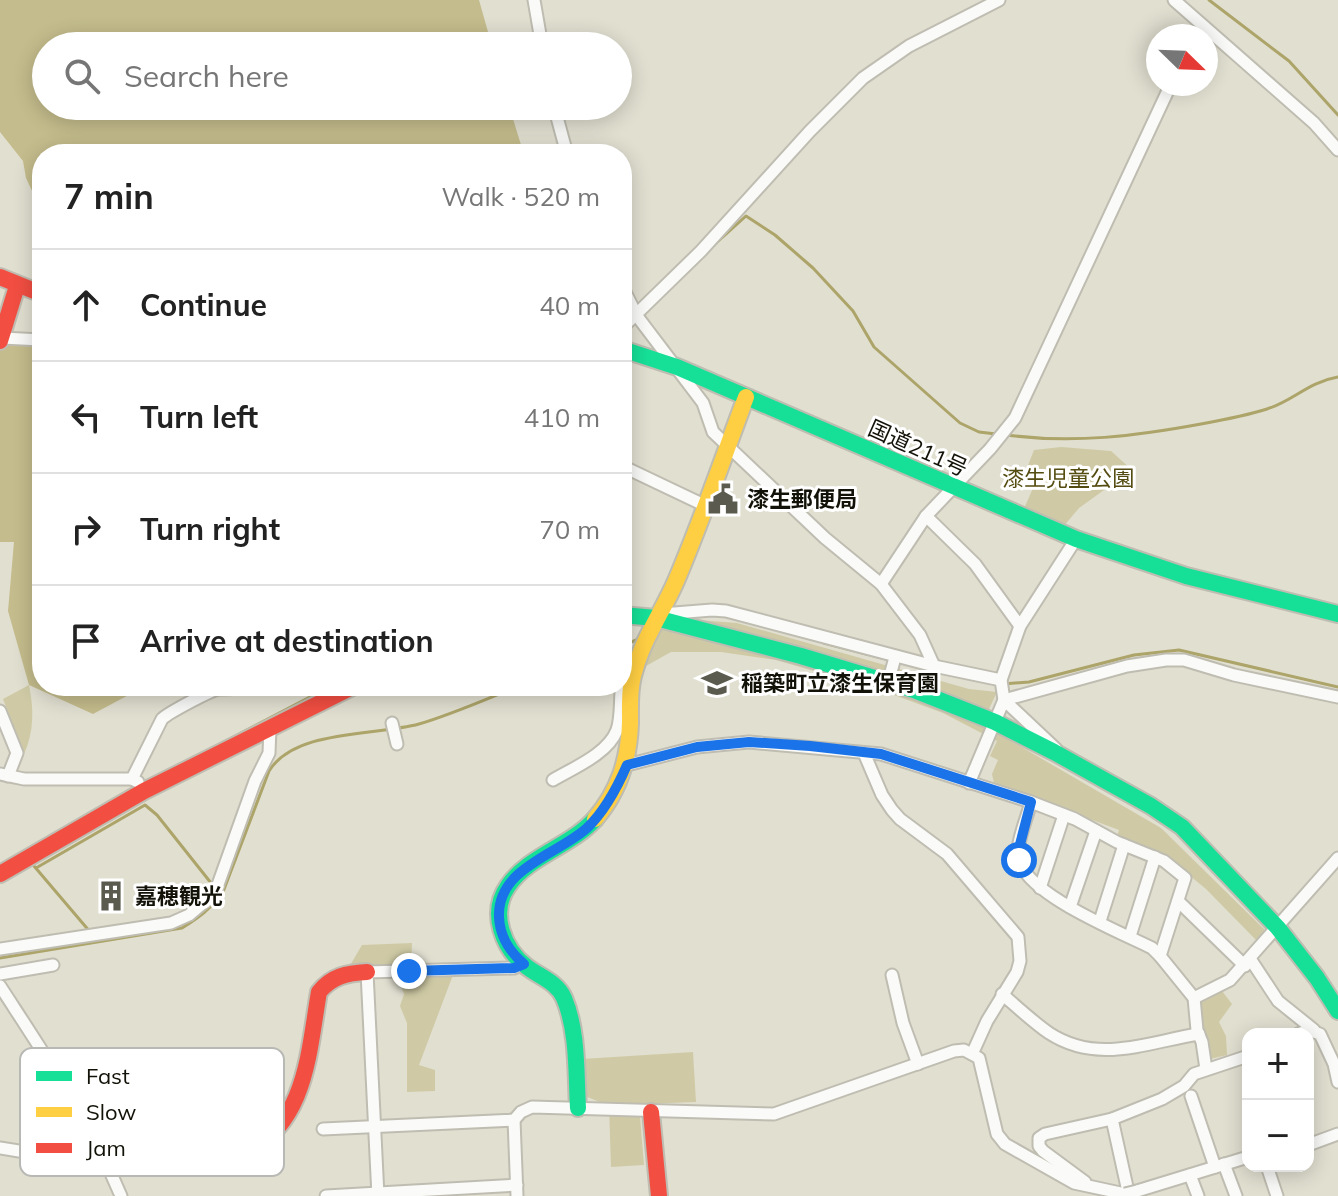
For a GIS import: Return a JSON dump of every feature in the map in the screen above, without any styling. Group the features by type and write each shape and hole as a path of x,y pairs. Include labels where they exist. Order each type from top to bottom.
{"main road":[{"path":"0,277 32,291"},
{"path":"2,330 17,286"},
{"name":"国道211号","path":"632,352 677,367 1076,539 1186,576 1338,614"},
{"path":"632,687 637,662 706,506 746,397"},
{"path":"632,615 659,616 900,685 995,722 1151,806 1182,827 1278,928 1338,1011"},
{"path":"0,874 138,785 270,728 334,696"},
{"path":"578,1108 568,1009 563,994 552,982 513,954 499,929 499,910 506,886 528,866 575,838 590,825 618,785 627,765 631,742 631,696"},
{"path":"284,1118 302,1088 319,992 325,982 335,976 367,972"},
{"path":"651,1112 659,1196"}],"street":[{"path":"534,0 540,32"},
{"path":"632,320 863,78 909,46 999,0"},
{"path":"1174,0 1314,123 1338,150"},
{"path":"881,584 926,516 1015,418 1165,96"},
{"path":"558,120 564,144"},
{"path":"632,306 703,403 713,432 825,538 881,584 920,635 934,666"},
{"path":"2,330 32,338"},
{"path":"632,471 706,506"},
{"path":"926,516 975,564 1020,626"},
{"path":"969,783 1004,700 1001,680 1020,626 1076,539"},
{"path":"659,616 726,611 934,666 1001,680"},
{"path":"1004,700 1127,666 1166,660 1184,660 1234,675 1338,697"},
{"path":"0,711 17,753 4,775 24,779 138,785 162,719 204,696"},
{"path":"553,780 610,741 617,732 621,696"},
{"path":"1004,700 1065,758"},
{"path":"392,723 397,744"},
{"path":"0,949 171,923 189,915 215,893 255,781 269,753 270,728"},
{"path":"627,765 697,747 749,742 881,754 1031,802 1164,861 1185,878 1160,956"},
{"path":"864,753 892,810 947,854 1018,937 1020,961 1017,972 1002,994 973,1052"},
{"path":"1031,802 1018,852 1022,867 1040,888 1070,907 1152,948 1160,956 1194,998 1206,1069"},
{"path":"1040,888 1064,815"},
{"path":"1070,907 1096,831"},
{"path":"1100,921 1124,845"},
{"path":"1130,936 1155,857"},
{"path":"1194,998 1230,980 1248,963 1338,858"},
{"path":"1178,901 1248,963 1278,1001 1312,1028"},
{"path":"378,1194 367,972 514,968 524,964"},
{"path":"0,974 53,965"},
{"path":"892,975 903,1023 918,1064"},
{"path":"0,986 40,1048"},
{"path":"1002,994 1049,1033 1085,1049 1124,1050 1199,1034"},
{"path":"1314,1030 1326,1043 1338,1082"},
{"path":"326,1196 517,1190 514,1120 532,1107 774,1114 954,1051 973,1052 979,1058 997,1134 1005,1144 1074,1183 1126,1194 1242,1159"},
{"path":"1095,1188 1043,1151 1038,1143 1045,1134 1112,1119 1162,1099 1184,1086 1194,1074 1242,1058"},
{"path":"1191,1096 1219,1165 1236,1196"},
{"path":"1112,1119 1126,1194"},
{"path":"323,1129 514,1120"},
{"path":"1314,1143 1338,1134"},
{"path":"0,1148 20,1151"},
{"path":"1269,1172 1277,1196"},
{"path":"1190,1175 1198,1196"},
{"path":"113,1176 121,1196"}],"green space":[{"name":"漆生児童公園","path":"1061,447 1111,451 1132,470 1079,508 1063,527 1023,511 1037,479 1025,473 1034,450"},
{"path":"684,619 737,623 969,689 997,692 982,724 1161,828 1266,931 1257,941 1206,889 1166,856 1117,836 1119,830 994,783 992,774 998,760 990,756 997,741 943,713 886,692 776,660 721,652 671,652 637,671 652,633"},
{"path":"29,685 32,720 24,754 3,699"},
{"path":"412,943 411,971 415,977 453,975 419,1065 435,1070 435,1091 407,1092 407,1023 400,1006 404,994 399,980 413,978 409,971 345,974 362,945"},
{"path":"1222,991 1232,1004 1219,1022 1226,1036 1227,1055 1210,1059 1201,1022 1202,999"},
{"path":"693,1052 696,1102 639,1104 644,1165 611,1167 609,1106 585,1096 582,1059"}],"shaded area":[{"path":"0,0 479,0 488,32 32,32 32,120 513,120 521,144 32,144 32,191 23,161 0,132"},
{"path":"32,340 32,686 29,685 8,611 14,542 0,542 0,341"},
{"path":"53,696 127,696 93,714"}],"waterway":[{"path":"1209,0 1289,61 1338,115"},
{"path":"715,244 746,216 775,235 813,268 853,311 874,347 960,423 979,432 996,434"},
{"path":"1007,435 1080,439 1177,428 1267,409 1318,383 1338,377"},
{"path":"632,642 641,638"},
{"path":"824,643 886,659"},
{"path":"1003,684 1029,682 1134,655 1179,650 1338,687"},
{"path":"933,671 995,684"},
{"path":"203,753 312,696"},
{"path":"0,958 182,928 204,912 223,892 269,771 281,757 316,741 419,724 494,696"},
{"path":"36,868 145,805 157,815 215,888"},
{"path":"34,866 91,933"}],"traffic: fast":[{"path":"632,352 677,367 1076,539 1186,576 1338,614"},
{"path":"632,616 656,618 801,656 914,690 995,722 1151,806 1182,827 1278,928 1338,1011"},
{"path":"578,1108 574,1038 564,998 553,984 527,967 511,951 499,919 502,896 516,876 595,819"}],"traffic: slow":[{"path":"632,682 648,635 686,558 746,397"},
{"path":"595,819 616,786 625,762 631,696"}],"traffic: jam":[{"path":"0,277 32,290"},
{"path":"0,341 17,286"},
{"path":"0,874 144,791 334,696"},
{"path":"284,1118 301,1085 319,992 340,976 367,972"},
{"path":"651,1112 659,1196"}],"place":[{"name":"漆生郵便局","path":"723,499"},
{"name":"稲築町立漆生保育園","path":"717,683"},
{"name":"嘉穂観光","path":"111,896"}],"route":[{"path":"409,971 514,968 524,964 513,954 499,929 500,899 506,886 528,866 575,838 590,825 603,810 627,765 697,747 749,742 881,754 1031,802 1018,852 1019,860"}]}
